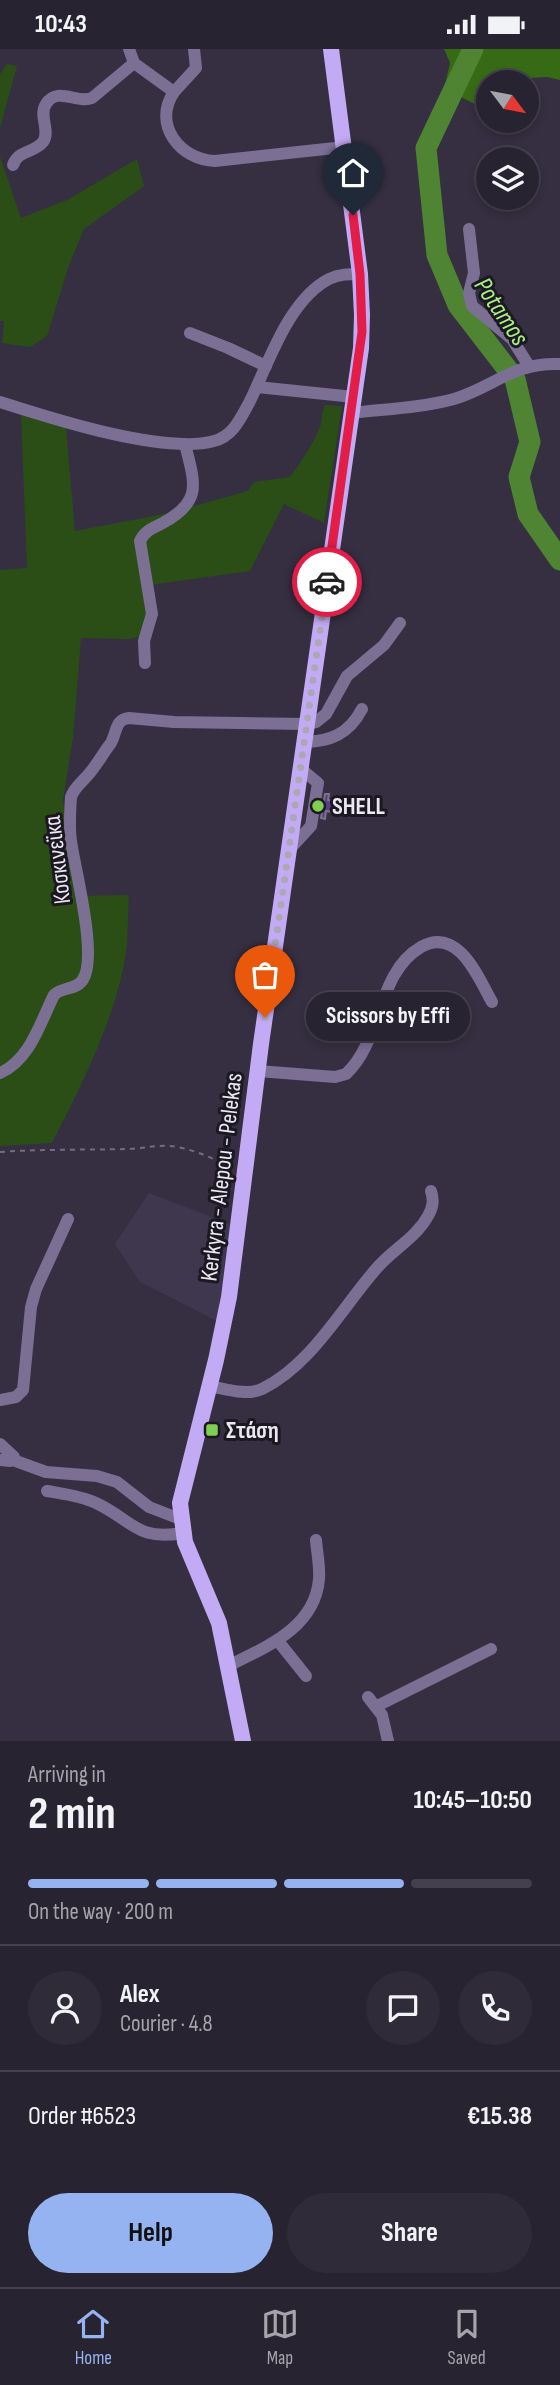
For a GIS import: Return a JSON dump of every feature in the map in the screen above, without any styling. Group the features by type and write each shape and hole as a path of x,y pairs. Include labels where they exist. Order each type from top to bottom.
{"main road":[{"name":"Kerkyra - Alepou - Pelekas","path":"243,1741 216,1613 192,1561 182,1526 181,1494 223,1328 362,332 360,274 331,49"}],"street":[{"path":"129,49 134,63 174,92"},
{"path":"194,49 197,60 195,70 169,99 166,111 171,138 180,148 204,160 222,161 344,148"},
{"path":"13,165 20,155 36,148 45,137 42,116 47,102 54,96 87,100 92,98 134,63"},
{"path":"469,229 474,276 469,298 472,306 512,338 525,367"},
{"path":"0,403 119,435 185,444 206,443 226,436 237,424 280,338 310,293 332,278 360,274"},
{"path":"190,333 266,366"},
{"path":"257,387 353,405 411,406 456,398 525,367 560,364"},
{"path":"145,663 144,641 152,614 140,541 147,531 175,516 189,503 192,474 185,444"},
{"path":"306,724 322,718 347,676 384,645 400,623"},
{"path":"303,742 336,738 355,722 362,709"},
{"name":"Κοσκινεϊκα","path":"0,1073 11,1069 20,1061 57,991 79,984 86,971 88,935 71,838 71,797 113,738 119,722 129,718 174,722 306,724"},
{"path":"258,1071 335,1077 346,1075 371,1037 391,980 403,962 426,944 445,942 455,947 472,967 492,1002"},
{"path":"209,1387 259,1391 300,1361 376,1269 416,1232 427,1218 433,1207 430,1191"},
{"path":"0,1400 16,1397 23,1390 31,1307 36,1289 68,1219"},
{"path":"0,1444 13,1454 6,1460"},
{"path":"6,1460 46,1472 97,1476 117,1482 149,1507 182,1526"},
{"path":"47,1491 94,1502 146,1533 161,1537 182,1526"},
{"path":"228,1666 278,1641 303,1618 319,1577 316,1540"},
{"path":"278,1641 306,1676"},
{"path":"388,1741 382,1715 372,1702 491,1649"}],"path":[{"path":"0,1152 37,1149 133,1149 162,1145 181,1147 206,1156 245,1175"}],"shaded area":[{"path":"149,1193 230,1224 217,1321 140,1282 115,1244"}],"green space":[{"path":"444,49 560,49 560,80 539,77 539,70 476,70 476,105 444,89 450,63"},
{"path":"7,64 17,66 0,128 0,74"},
{"path":"0,157 21,218 67,200 137,159 144,186 84,229 69,265 47,336 30,347 2,343 4,321 0,321"},
{"path":"325,405 342,406 324,523 284,504 250,571 142,586 148,615 141,636 130,639 81,638 73,737 63,800 75,896 129,895 127,944 117,994 108,1020 87,1072 52,1143 0,1146 0,570 27,568 21,415 66,428 75,531 169,513 248,491 254,482 290,477 317,434"}],"building":[{"path":"325,794 329,794 328,800 334,801 332,812 326,811 325,819 321,818"}],"waterway":[{"name":"Potamos","path":"473,49 426,148 437,255 458,305 515,379 530,442 519,477 528,514 560,560"}],"way so far":[{"path":"265,1017 327,582"}],"place":[{"name":"SHELL","path":"318,806"},
{"name":"Scissors by Effi","path":"265,1017"},
{"name":"Στάση","path":"212,1430"}],"route":[{"path":"327,582 361,348 360,274 353,215"}]}
